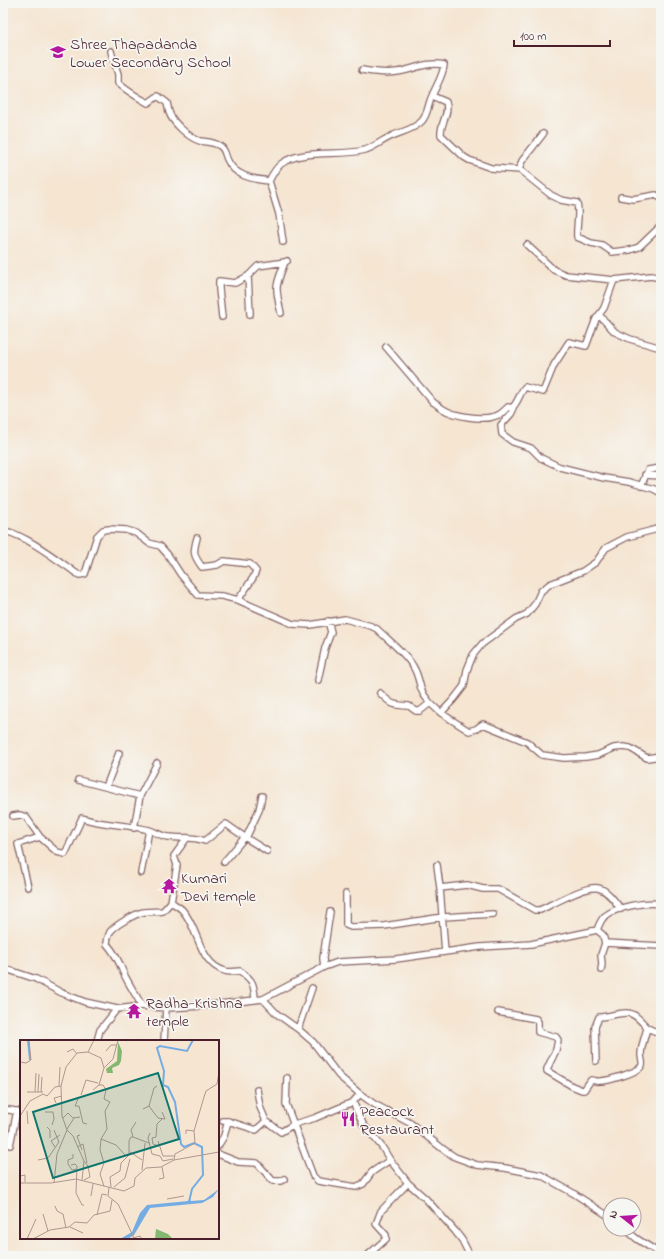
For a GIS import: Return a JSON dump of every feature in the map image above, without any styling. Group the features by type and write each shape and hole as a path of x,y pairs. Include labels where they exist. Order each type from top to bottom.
{"street":[{"path":"111,50 118,74 118,83 148,103 158,96 167,103 169,114 185,133 194,139 215,143 222,147 228,161 236,172 245,177 268,181"},
{"path":"268,181 277,168 288,159 307,155 364,150 373,147 391,136 408,131 422,120 439,81 444,64 429,65 392,73 362,70"},
{"path":"432,96 446,102 448,110 441,129 441,134 464,157 475,163 491,168 519,170 551,195 561,200 577,204 577,237 591,243 602,245 612,252 630,250 639,247 661,226"},
{"path":"519,170 522,161 543,134"},
{"path":"268,181 279,214 283,242"},
{"path":"621,197 633,199 656,195 661,198"},
{"path":"527,245 554,270 566,275 614,280 651,276 661,278"},
{"path":"222,317 219,281 236,283 248,276 258,266 286,262 276,285 281,312"},
{"path":"248,276 250,314"},
{"path":"614,280 604,308 599,315 586,346 569,342 554,365 543,392 525,387 523,389 518,402 512,408 513,410 511,414 502,426 502,434 506,438 531,448 541,458 560,467 604,478 629,482 654,489 661,493"},
{"path":"599,315 615,332 630,339 661,348"},
{"path":"386,347 433,402 442,409 451,413 481,418 492,417 501,414 508,407 512,408"},
{"path":"641,486 648,470 661,468"},
{"path":"645,475 661,476"},
{"path":"441,713 464,686 467,670 473,655 482,644 516,619 527,614 535,604 541,591 550,584 584,571 596,562 606,548 628,537 661,528"},
{"path":"3,531 14,534 40,548 76,573 82,575 85,574 97,536 100,533 109,529 136,533 149,543 155,544 164,550 181,575 198,594 222,596 238,600 293,624 310,624 345,619 354,620 377,629 410,661 417,674 422,690 430,703 441,713 469,730 476,729 484,724 527,742 542,756 564,758 586,757 598,755 614,748 623,747 630,748 647,758 661,756"},
{"path":"197,538 193,551 196,559 202,567 217,565 224,561 250,564 256,571 238,600"},
{"path":"318,680 330,632 328,622"},
{"path":"380,693 391,704 397,706 409,706 416,711 420,711 430,703"},
{"path":"106,787 119,753"},
{"path":"134,828 140,796 157,763"},
{"path":"78,780 140,796"},
{"path":"224,862 245,837 259,810 262,796"},
{"path":"13,816 20,815 26,817 40,837 57,852 65,854 82,818 95,823 149,830 167,837 196,837 205,841 226,824 267,851"},
{"path":"141,873 149,830"},
{"path":"28,887 18,844 40,837"},
{"path":"142,1006 123,972 114,952 107,944 108,938 111,931 132,917 144,912 163,911 171,902 177,865 174,856 187,838"},
{"path":"437,866 443,917 445,952"},
{"path":"440,888 467,885 483,889 498,888 535,910 540,910 586,889 599,888 608,894 621,909"},
{"path":"346,894 346,925 351,927 384,926 443,917 493,914"},
{"path":"171,902 183,911 206,956 215,967 226,972 240,971 250,978 254,988 255,999"},
{"path":"3,968 36,979 62,993 85,1002 117,1009 142,1006 166,1008 202,1006 263,999 324,967 338,962 396,959 480,947 531,944 596,930 604,917 609,913 621,909 654,902 661,904"},
{"path":"324,967 323,958 330,912"},
{"path":"596,930 603,935 605,943 601,955 601,970"},
{"path":"605,943 661,946"},
{"path":"298,1029 312,988"},
{"path":"263,999 277,1014 313,1042 339,1076 360,1094 374,1104 410,1123 443,1149 455,1156 477,1165 505,1168 541,1176 573,1193 602,1212"},
{"path":"164,1040 166,1008"},
{"path":"97,1040 100,1030 117,1009"},
{"path":"498,1012 536,1019 538,1022 538,1032 556,1037 558,1040 556,1050 547,1071 572,1086 582,1090 584,1090 591,1080 598,1082 635,1072 640,1068 642,1065 641,1055 643,1042 647,1028"},
{"path":"596,1061 595,1027 599,1017 606,1017 626,1012 638,1018 647,1028 661,1033"},
{"path":"287,1078 286,1104 313,1176 318,1181 356,1187 363,1184 372,1172 390,1160"},
{"path":"256,1090 260,1107 266,1121 269,1121 280,1132 294,1124 316,1118 353,1102 360,1094"},
{"path":"353,1102 363,1124 382,1147 390,1160 408,1183 426,1199 455,1231 462,1240 470,1256"},
{"path":"3,1109 19,1112 10,1145"},
{"path":"219,1144 224,1136 225,1121 256,1130 266,1121"},
{"path":"219,1154 238,1162 257,1163 273,1181 284,1179"},
{"path":"368,1256 386,1239 386,1235 376,1224 382,1211 408,1183"},
{"path":"635,1237 661,1254"}],"place":[{"name":"Shree Thapadanda Lower Secondary School","path":"58,52"},
{"name":"Kumari Devi temple","path":"169,886"},
{"name":"Radha-Krishna temple","path":"134,1011"},
{"name":"Peacock Restaurant","path":"348,1119"}]}
